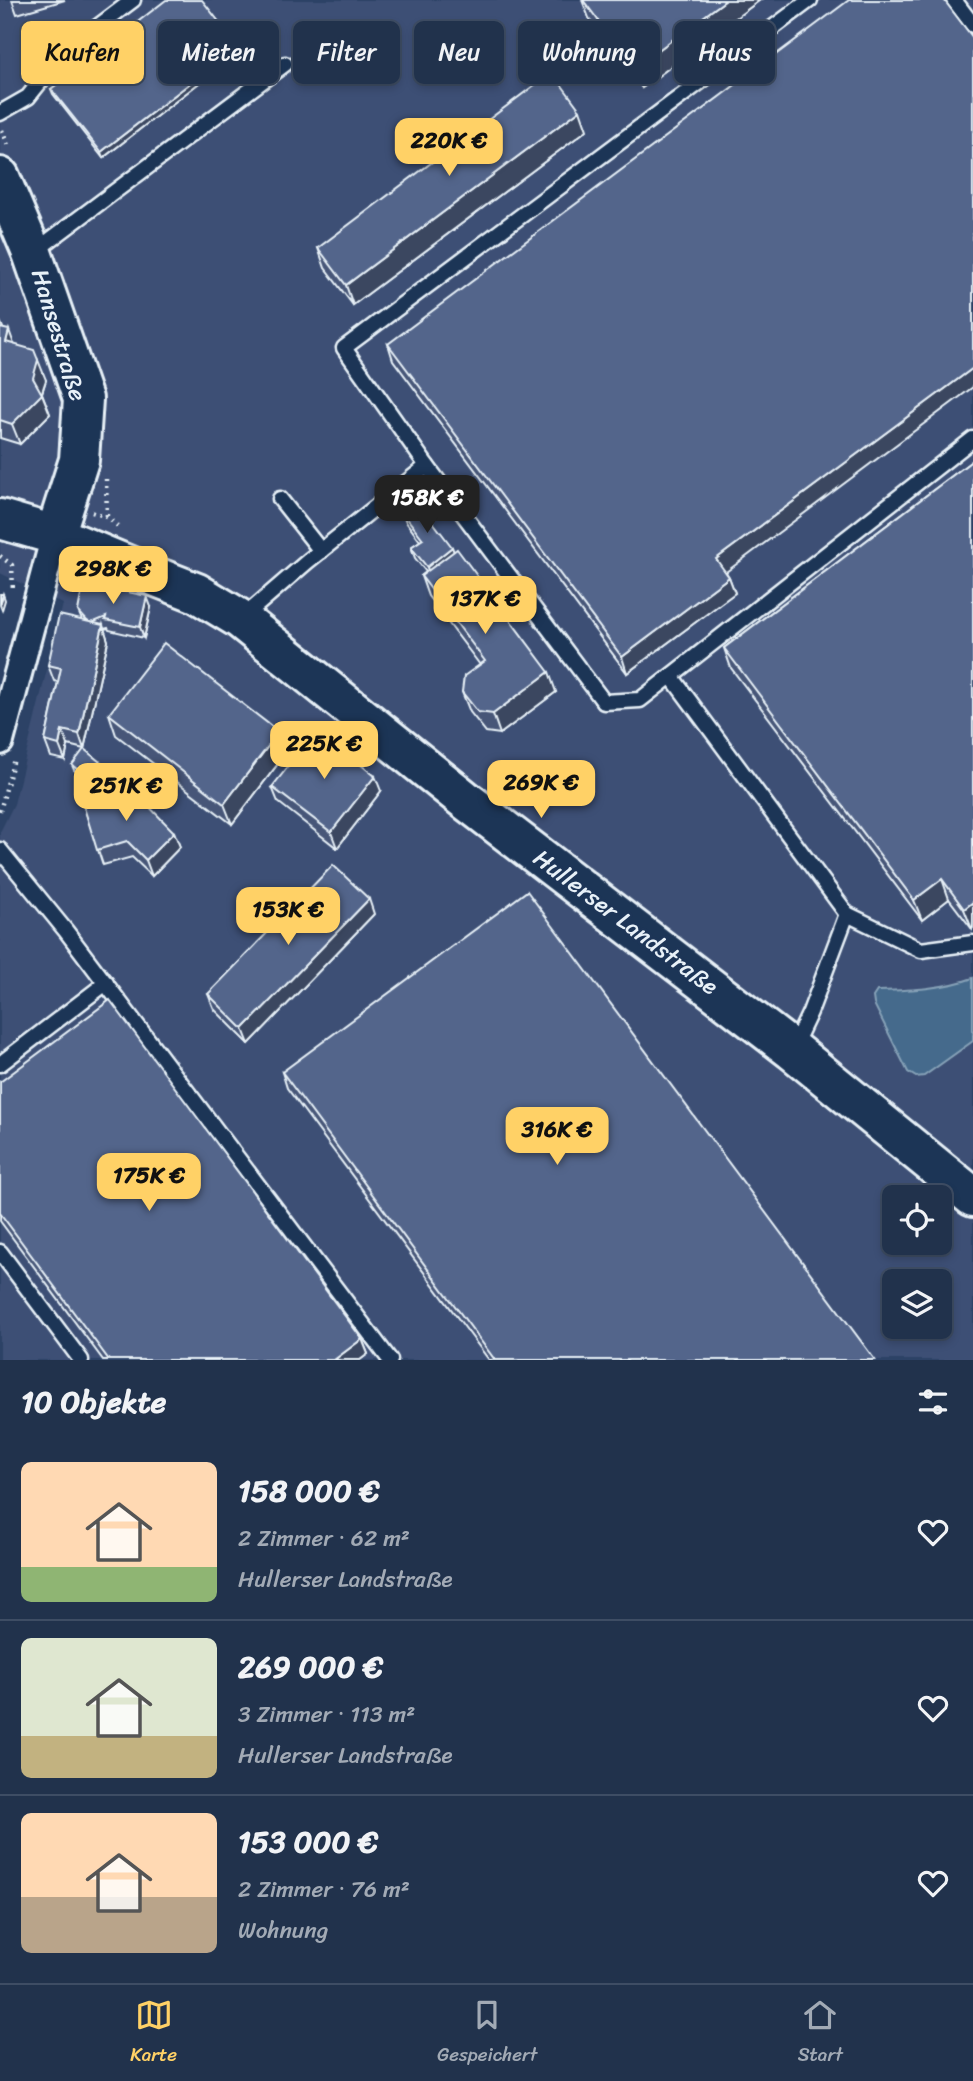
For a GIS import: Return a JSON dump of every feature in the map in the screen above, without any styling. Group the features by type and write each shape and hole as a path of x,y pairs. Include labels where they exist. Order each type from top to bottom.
{"street":[{"name":"Hansestraße","path":"0,178 32,253 83,399 79,460 7,693 8,744"},
{"name":"Hullerser Landstraße","path":"0,519 55,535 197,593 240,619 464,799 792,1050 973,1197"}],"lane":[{"path":"0,113 28,97 64,52 133,0"},
{"path":"810,0 344,348 427,466 604,702 640,699 973,439"},
{"path":"954,0 973,25"},
{"path":"32,253 285,64"},
{"path":"240,619 427,466"},
{"path":"280,499 321,551"},
{"path":"671,676 847,914 921,950 973,943"},
{"path":"0,850 106,983 390,1360"},
{"path":"792,1050 810,1012 847,914"},
{"path":"0,1064 106,983"},
{"path":"0,1252 81,1360"}],"path":[{"path":"0,811 8,744"}],"shaded area":[{"path":"0,0 973,0 973,1360 0,1360 0,832 14,804 63,604 0,573"},
{"path":"973,978 973,1041 924,1076 916,1077 908,1072 874,1004 873,997 877,991 938,987"}],"building":[{"path":"166,0 202,0 218,21 158,21 158,84 189,84 101,152 51,89 57,84 144,84 144,21 139,21"},
{"path":"583,0 726,0 698,21 674,21 674,38 660,49 660,21 599,21"},
{"path":"849,0 944,0 973,38 973,368 716,559 729,577 622,657 388,344 736,84 775,84 775,55"},
{"path":"536,84 561,84 580,110 346,285 318,248"},
{"path":"0,328 9,330 6,342 34,350 38,360 33,378 42,394 12,424 0,420"},
{"path":"973,460 973,902 964,909 942,879 914,900 724,648"},
{"path":"417,501 452,547 427,567 411,547 423,539 402,512"},
{"path":"457,549 549,672 493,714 478,712 462,692 464,676 485,661 421,576"},
{"path":"99,586 147,596 140,627 105,620 106,617 88,622 78,611 81,595"},
{"path":"59,615 103,625 79,734 62,730 59,745 45,741 61,668 48,665"},
{"path":"164,643 279,732 224,804 109,714"},
{"path":"317,730 375,776 331,832 272,787"},
{"path":"84,749 100,762 88,778 72,765"},
{"path":"132,789 174,832 146,860 127,841 97,850 83,804"},
{"path":"333,865 369,899 243,1029 208,994"},
{"path":"527,891 875,1360 495,1360 282,1072"},
{"path":"110,1000 362,1339 334,1360 109,1360 0,1213 0,1082"}]}
